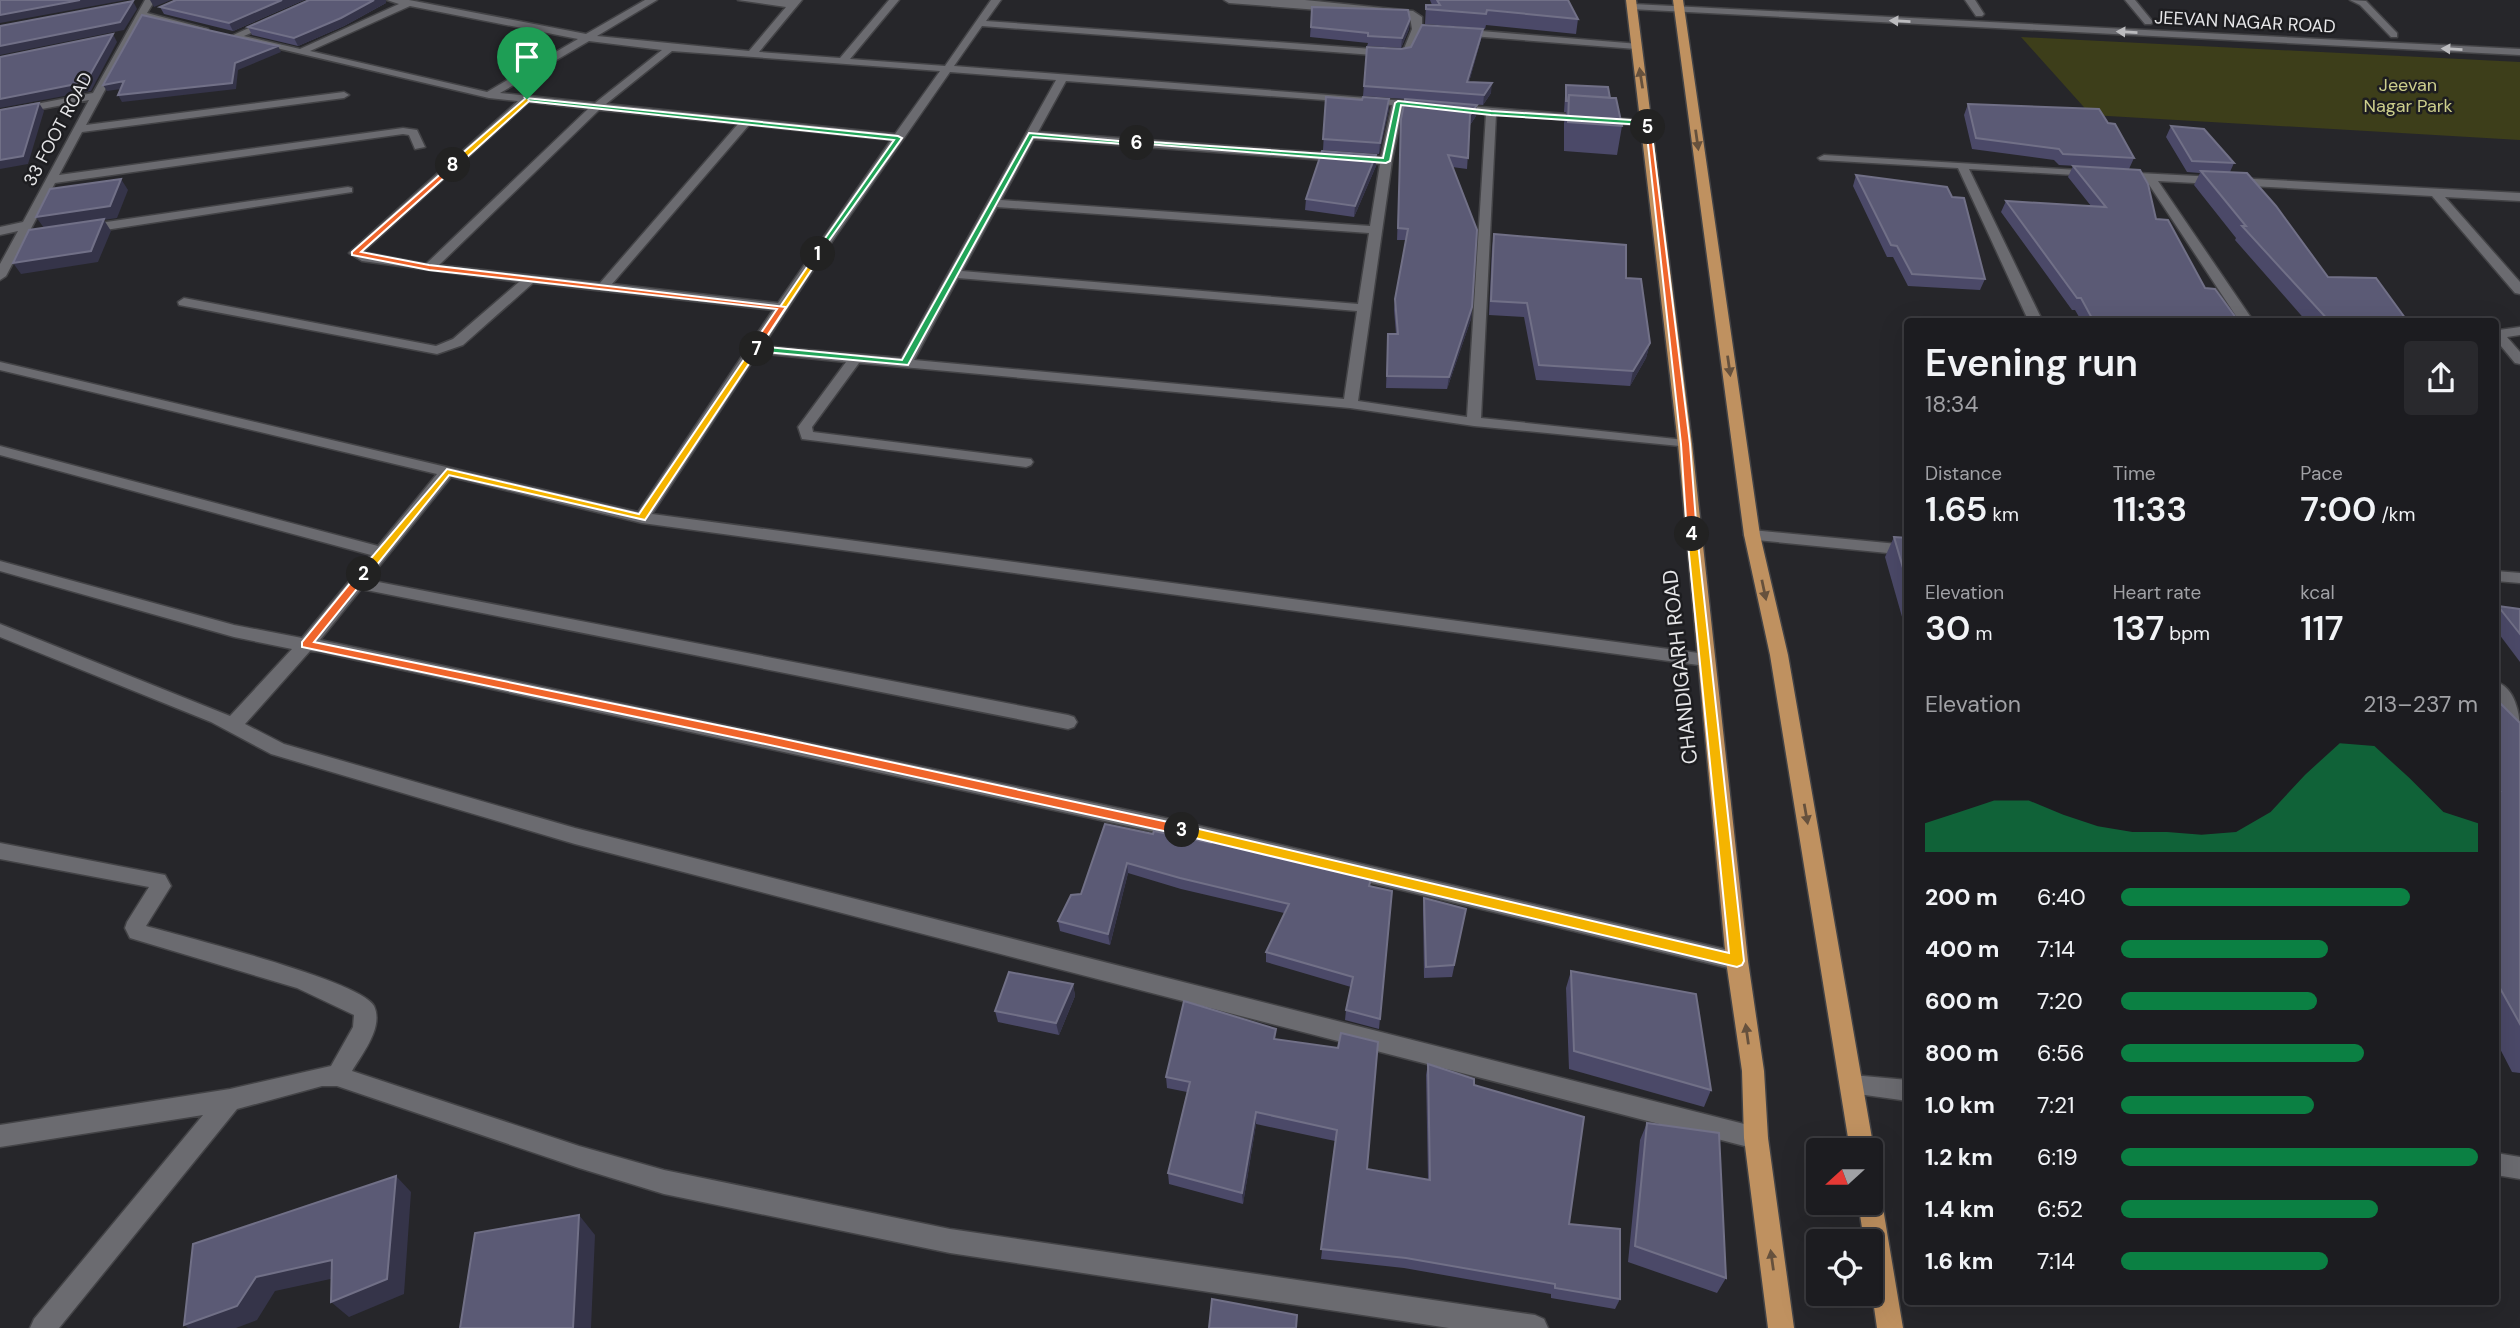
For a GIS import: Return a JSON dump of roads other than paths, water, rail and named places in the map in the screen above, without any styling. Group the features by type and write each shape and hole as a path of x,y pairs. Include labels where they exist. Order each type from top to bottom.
{"main road":[{"name":"CHANDIGARH ROAD","path":"1632,4 1685,444 1737,961 1752,1071 1756,1138 1782,1328"},
{"path":"1678,5 1752,535 1779,655 1860,1138"},
{"path":"1872,1215 1890,1328"}],"street":[{"path":"136,3 150,0"},
{"name":"33 FOOT ROAD","path":"31,231 51,180 150,0"},
{"path":"392,0 584,37 670,48 1647,123"},
{"path":"489,95 584,37 652,0"},
{"path":"743,0 794,3"},
{"path":"843,61 894,0"},
{"path":"642,518 782,307 996,0"},
{"path":"979,23 1400,54 1407,52 1417,29 1417,17 1410,13 1299,2 1229,0"},
{"path":"1970,0 1979,14"},
{"path":"2130,0 2148,22"},
{"path":"2355,0 2363,4 2394,35"},
{"name":"JEEVAN NAGAR ROAD","path":"1736,1 2478,38"},
{"path":"301,52 412,2"},
{"path":"751,54 794,3"},
{"name":"JEEVAN NAGAR ROAD","path":"1632,4 2520,52"},
{"path":"143,17 160,10"},
{"path":"234,37 282,16"},
{"path":"143,17 209,31"},
{"path":"1417,29 1636,46"},
{"path":"117,37 130,34"},
{"path":"221,34 489,95 898,138"},
{"path":"429,268 595,108 670,48"},
{"path":"905,363 1063,77"},
{"path":"0,114 96,95"},
{"path":"79,129 344,95"},
{"path":"527,99 355,253 362,257 429,268 782,307"},
{"path":"1350,404 1386,161 1398,103"},
{"path":"1474,422 1491,113"},
{"path":"603,287 745,123"},
{"path":"51,180 403,131 413,132 419,147"},
{"path":"1031,135 1386,161"},
{"path":"1824,158 2520,197"},
{"path":"1962,165 2034,318"},
{"path":"2150,177 2245,318"},
{"path":"75,230 348,190"},
{"path":"2435,193 2520,290"},
{"path":"993,203 1376,230"},
{"path":"0,231 31,231"},
{"path":"0,276 20,238 31,231"},
{"path":"954,274 1365,308"},
{"path":"184,302 436,350 458,342 530,279"},
{"path":"2520,331 2504,333 2500,337 2520,359"},
{"path":"754,349 1350,404 1474,422 1685,444"},
{"path":"856,358 805,427 807,436 1026,462"},
{"path":"0,366 642,518 1706,660"},
{"path":"0,450 382,552"},
{"path":"233,725 306,645 447,472"},
{"path":"1752,535 1904,550"},
{"path":"0,566 234,631 729,732 1170,827 1737,961"},
{"path":"2499,576 2520,578"},
{"path":"357,583 1068,722"},
{"path":"0,630 233,725 278,749 575,836 1756,1138"},
{"path":"2499,692 2520,724"},
{"path":"0,851 158,881 161,886 137,922 137,932 301,981 351,1001 365,1010 365,1023 337,1076"},
{"path":"0,1136 230,1100 322,1076 337,1076 579,1157 677,1185 950,1241 1535,1328"},
{"path":"1852,1084 1904,1090"},
{"path":"43,1328 230,1100"},
{"path":"2499,1164 2520,1168"}],"park label":[{"name":"Jeevan Nagar Park","path":"2408,95"}]}
